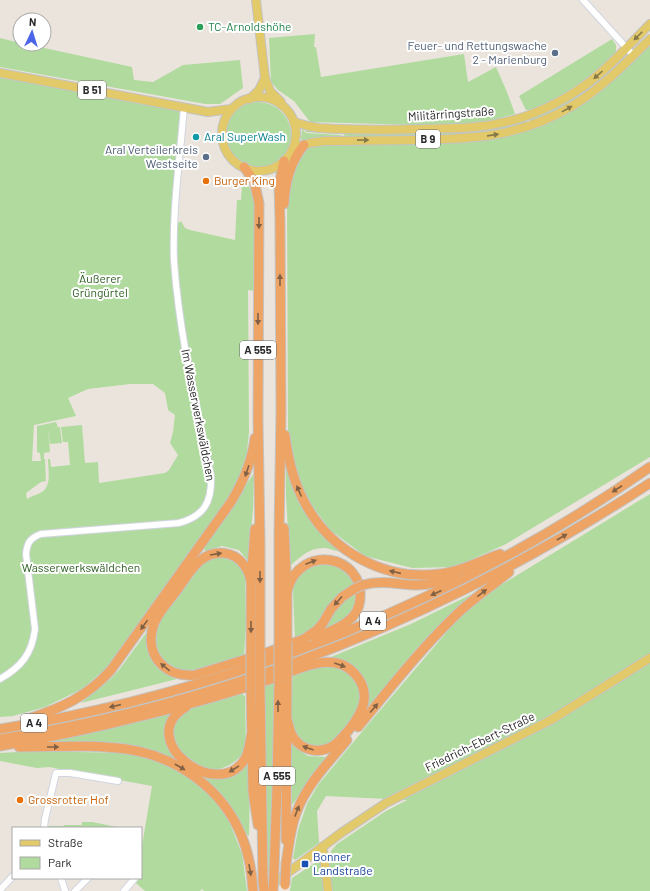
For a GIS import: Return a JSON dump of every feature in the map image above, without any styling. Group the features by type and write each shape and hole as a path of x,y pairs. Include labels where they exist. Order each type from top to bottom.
{"highway":[{"path":"280,221 286,187 293,163 304,145"},
{"path":"280,221 279,185 284,161"},
{"name":"A 555","path":"244,167 254,181 258,196 258,419 260,543 255,651 255,690 263,837 263,891"},
{"name":"A 555","path":"273,891 283,680 279,534 281,412 280,221"},
{"path":"281,412 290,466 303,500 330,537 351,554 367,563 385,570 401,574 424,575 451,572 500,554"},
{"path":"1,728 68,704 92,689 111,670 237,494 252,455 258,419"},
{"name":"A 4","path":"1,728 66,716 200,683 271,660 379,618 477,572 530,544 650,467"},
{"name":"A 4","path":"0,739 91,722 163,704 274,670 341,645 445,600 529,557 596,518 650,483"},
{"path":"255,651 251,582 259,496"},
{"path":"280,509 285,540 287,591 283,642"},
{"path":"251,582 244,565 232,555 216,553 208,555 200,560 164,609 155,624 152,633 152,644 155,655 161,664 176,674 195,675 299,641 317,630 337,602 346,593 354,589 363,585 377,582 414,585 438,583 500,554 550,526 580,513"},
{"path":"286,863 296,812 304,796 319,774 414,660 452,619 468,603 529,557"},
{"path":"152,696 193,680 265,656 335,629 348,622 354,615 360,599 359,588 352,573 345,566 327,559 311,562 299,569 294,575 287,591"},
{"path":"302,668 341,645"},
{"path":"0,747 99,726 193,703 257,684 302,668 328,662 340,664 357,676 362,687 364,697 363,708 358,719 333,746 321,750 307,748 296,742 291,733 287,720"},
{"path":"283,680 287,720 286,863 284,888"},
{"path":"255,690 251,736 254,799 262,852"},
{"path":"193,703 182,709 175,716 170,725 169,736 175,752 189,764 211,774 221,774 236,768 246,756 251,736"},
{"path":"0,747 100,747 126,749 156,756 178,765 195,776 211,790 232,817 245,844 253,889"}],"main road":[{"path":"208,112 217,118 222,128 223,141 226,150 235,162 244,167 254,170 267,170 279,165 290,155 296,137 294,122 290,113 270,90 265,78 256,0"},
{"name":"Militärringstraße","path":"294,122 313,127 351,129 474,127 497,124 523,117 544,109 571,95 596,76 650,24"},
{"name":"Militärringstraße","path":"293,148 324,141 461,138 502,134 539,122 571,106 600,86 650,39"},
{"name":"B 51","path":"0,73 208,112 231,110"},
{"path":"222,128 231,110 238,104 250,99 259,90 265,78"},
{"path":"250,99 264,99 283,106"},
{"name":"Friedrich-Ebert-Straße","path":"263,891 322,847 386,803 551,720 650,658"},
{"path":"322,847 328,891"}],"street":[{"path":"583,0 633,55"},
{"name":"Im Wasserwerkswäldchen","path":"0,679 9,674 19,665 28,654 33,642 35,629 26,554 27,546 32,538 41,534 179,523 194,518 199,514 204,508 210,494 211,476 182,334 174,261 174,223 184,107"},
{"path":"44,827 56,773 70,773 118,781"},
{"path":"0,890 12,877"},
{"path":"60,879 65,891"},
{"path":"75,891 87,879"},
{"path":"124,891 134,879"}],"green space":[{"path":"315,34 314,47 316,47 321,77 464,54 468,82 496,67 515,114 482,123 416,125 310,122 294,101 278,90 271,82 269,38"},
{"path":"0,38 12,41 12,52 52,52 52,50 132,67 134,80 153,82 183,65 240,60 243,88 220,104 205,104 0,67"},
{"path":"612,39 616,45 616,53 591,74 556,98 536,108 526,110 519,96"},
{"path":"650,43 650,457 506,544 455,567 412,568 365,556 329,529 309,501 295,471 288,437 287,194 299,154 310,146 319,145 472,142 504,137 541,125 560,116"},
{"path":"621,56 625,59 594,87 559,110 531,122 527,118 544,112"},
{"name":"Äußerer Grüngürtel","path":"0,77 180,110 174,186 172,192 172,215 179,223 181,221 185,228 190,230 235,240 237,200 241,200 242,186 238,186 238,183 240,181 244,182 250,188 254,202 254,291 248,290 249,432 246,462 232,493 111,664 82,689 45,707 13,716 0,717","holes":["130,384 153,384 165,393 168,410 175,415 170,443 178,455 169,470 165,473 99,483 98,462 85,463 82,425 61,427 63,442 68,442 70,465 51,467 50,459 48,459 49,477 45,489 27,499 26,493 41,482 46,481 44,453 50,452 48,428 50,444 62,443 60,427 50,428 58,427 56,422 37,426 37,452 40,453 41,461 32,461 34,425 76,416 68,398 88,389"]},
{"path":"258,102 271,105 281,112 288,122 291,135 288,148 281,158 271,165 258,168 245,165 235,158 228,148 225,135 228,122 235,112 245,105"},
{"path":"524,119 528,123 478,135 346,138 343,134 306,132 305,130 392,132"},
{"path":"302,129 306,133 340,135 344,138 303,141 301,139"},
{"path":"286,468 299,502 325,536 344,552 325,548 315,549 306,553 290,566"},
{"path":"254,473 253,510 248,561 239,550 222,546 205,551 204,548"},
{"path":"650,494 650,891 290,891 292,878 315,863 331,861 331,851 337,844 386,811 407,800 326,796 317,811 319,843 295,860 293,858 298,830 307,804 318,785 463,613 496,588"},
{"path":"215,556 224,556 237,562 245,575 246,625 244,655 211,666 185,671 179,670 166,663 161,658 158,651 156,638 159,623 167,609 201,563"},
{"path":"330,563 348,572 356,586 314,628 295,640 293,587 296,579 303,569 310,565"},
{"path":"357,590 356,605 343,622 319,631 337,607"},
{"path":"474,593 474,595 363,717 366,687 331,657 411,624"},
{"path":"149,629 148,646 151,658 163,670 177,679 81,703 119,670"},
{"path":"325,665 347,671 361,695 357,713 346,730 331,744 321,748 316,748 310,747 302,742 295,734 291,724 290,706 293,675"},
{"path":"276,683 271,871 267,873 263,687"},
{"path":"242,694 245,696 245,747 241,755 233,763 217,769 203,767 176,748 173,732 175,722 182,714 199,705"},
{"path":"174,711 167,723 166,742 171,752 192,769 216,778 225,776 248,760 250,782 249,836 242,828 230,806 218,792 197,773 178,761 158,753 137,748 93,744 46,744 45,742"},
{"path":"291,744 308,756 326,757 292,805"},
{"path":"33,751 124,753 151,759 175,769 196,782 214,799 229,821 242,854 247,891 204,891 202,889 200,891 145,891 136,883 136,879 142,879 142,846 152,786 49,767 37,768 0,761 0,753"},
{"path":"82,822 92,822 117,827 48,827 82,825"}],"place":[{"name":"TC-Arnoldshöhe","path":"200,27"},
{"name":"Feuer- und Rettungswache 2 - Marienburg","path":"555,53"},
{"name":"Aral SuperWash","path":"196,137"},
{"name":"Aral Verteilerkreis Westseite","path":"206,157"},
{"name":"Burger King","path":"206,181"},
{"name":"Grossrotter Hof","path":"20,800"},
{"name":"Bonner Landstraße","path":"305,864"}],"park label":[{"name":"Wasserwerkswäldchen","path":"81,568"}]}
